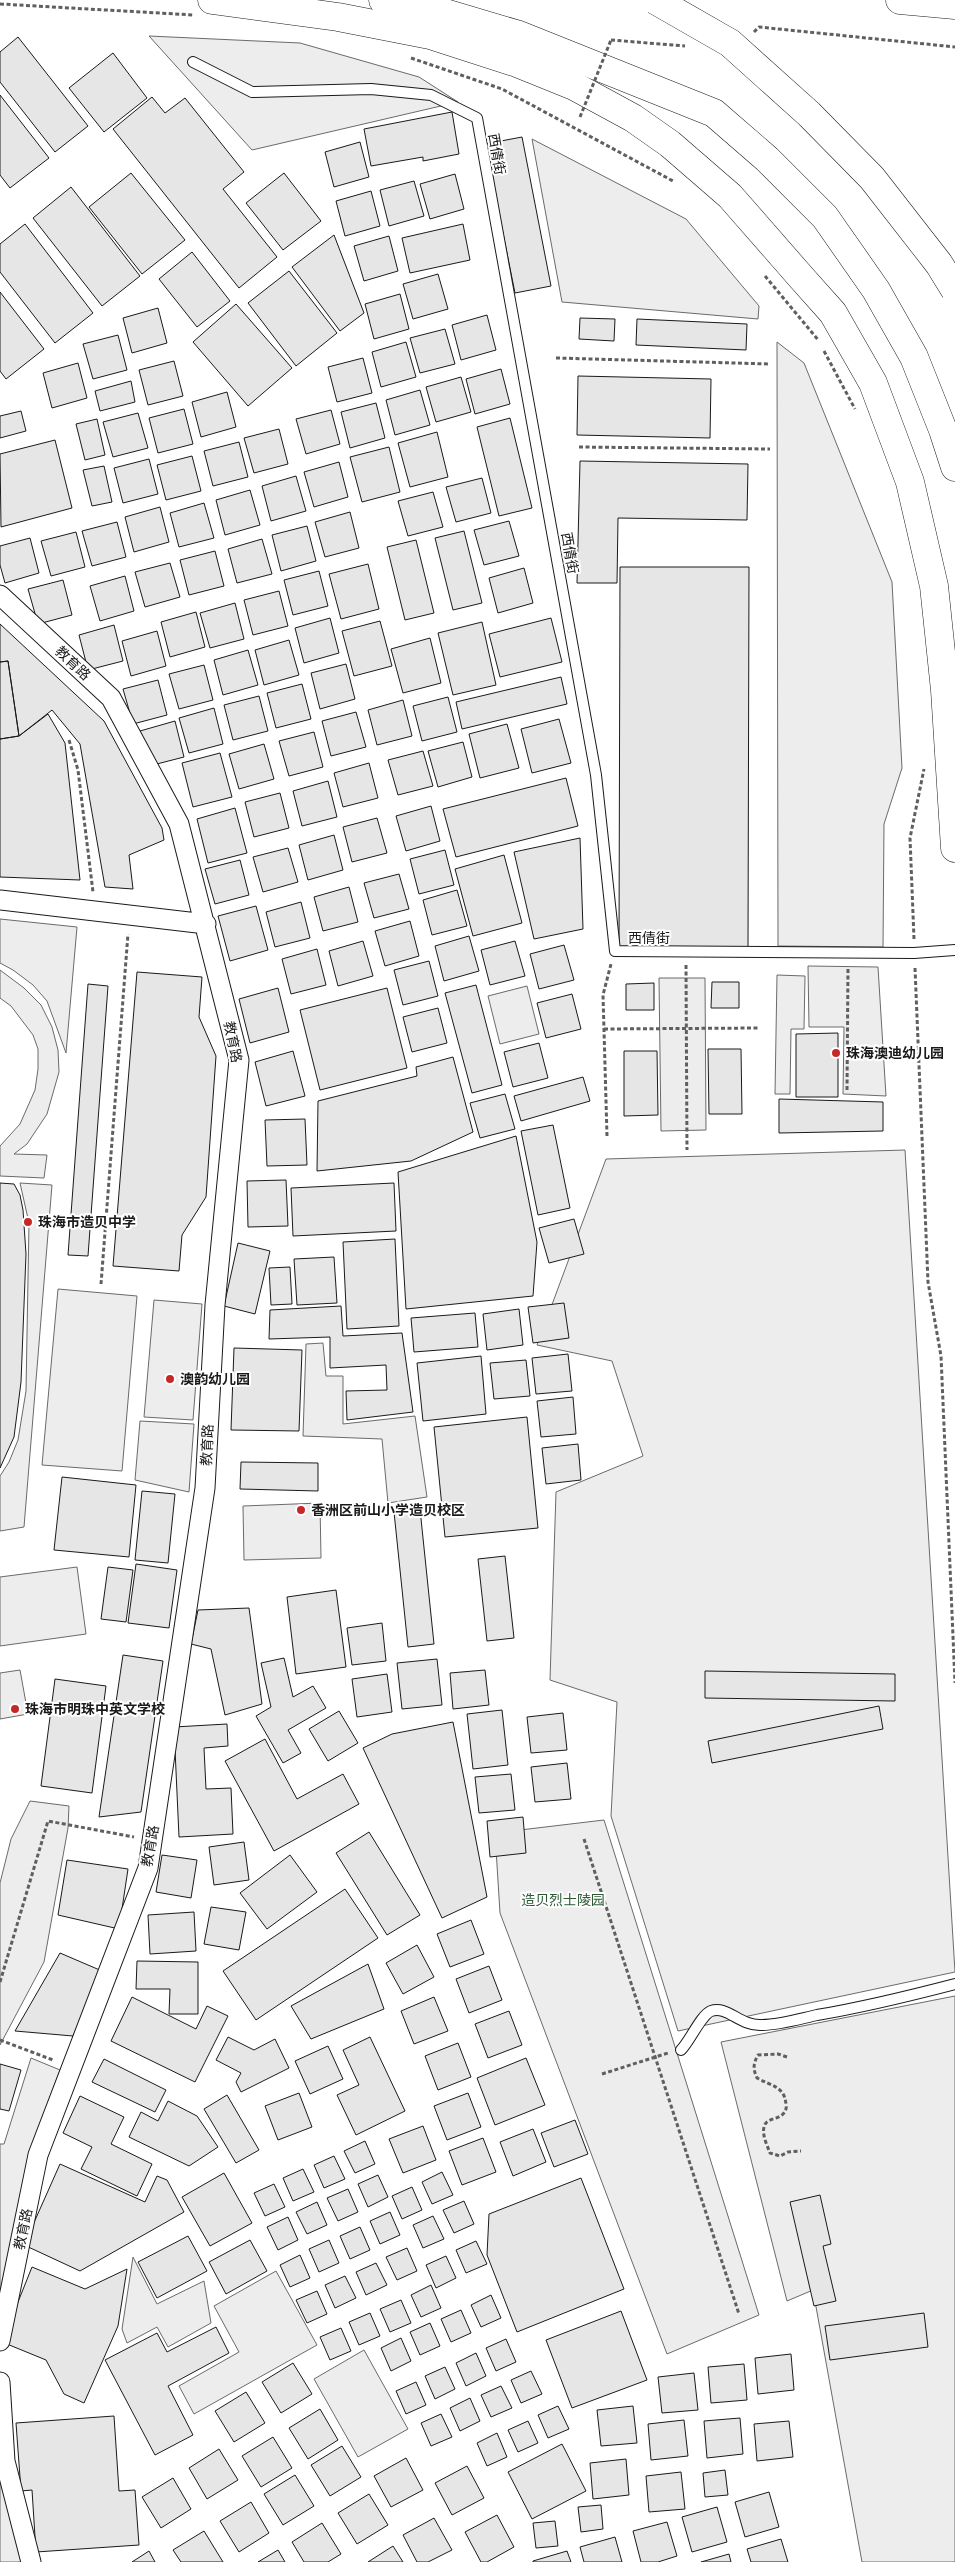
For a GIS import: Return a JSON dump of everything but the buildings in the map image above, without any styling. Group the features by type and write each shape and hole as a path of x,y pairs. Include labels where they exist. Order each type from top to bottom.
{"highway":[{"path":"383,0 418,5 518,35 714,113 767,159 825,217 876,290 914,357 943,430 955,467"},
{"path":"655,0 730,42 808,114 872,178 939,264 955,290"},
{"path":"900,0 955,5"},
{"path":"208,8 236,5 338,17 430,35 517,63 574,86 633,118 670,144 730,196 833,313 873,383 910,482 934,586 945,690 955,848"}],"street":[{"name":"教育路","path":"0,595 111,698 179,824 206,924 239,1060 215,1305 205,1488 148,1868 38,2155 0,2341"},
{"path":"0,900 96,913 206,924"},
{"path":"0,2382 5,2461 31,2562"}],"lane":[{"name":"西倩街","path":"193,62 252,92 371,89 431,95 477,118 596,775 615,952 914,953 955,950"},
{"path":"681,2050 707,2013 712,2011 725,2010 743,2023 767,2025 881,2004 955,1984"}],"path":[{"path":"0,4 208,8"},
{"path":"748,38 759,27 955,47"},
{"path":"588,121 580,117 611,40 689,46"},
{"path":"408,57 502,89 679,184"},
{"path":"762,273 819,341 855,410"},
{"path":"556,358 770,364"},
{"path":"579,447 770,449"},
{"path":"68,740 78,770 96,913"},
{"path":"925,768 910,838 928,1282 941,1356 955,1683"},
{"path":"101,1284 129,916"},
{"path":"607,1136 603,995 615,952"},
{"path":"686,952 686,1150"},
{"path":"847,1090 848,953"},
{"path":"604,1029 759,1028"},
{"path":"0,1982 48,1821 152,1840"},
{"path":"584,1839 739,2314"},
{"path":"0,2040 72,2066"},
{"path":"602,2074 681,2050"},
{"path":"786,2057 778,2054 758,2055 753,2063 757,2078 776,2086 783,2092 786,2099 786,2108 782,2115 768,2120 764,2125 763,2133 770,2153 780,2156 788,2152 801,2151"}],"shaded area":[{"path":"149,36 300,43 419,77 458,102 252,150"},
{"path":"532,139 686,219 759,306 758,319 562,302"},
{"path":"777,342 804,363 892,582 902,768 884,824 883,947 778,946"},
{"path":"0,919 77,927 66,1053 47,1001 33,985 0,963"},
{"path":"808,966 878,967 886,1096 843,1094 844,1027 809,1027"},
{"path":"0,970 24,988 41,1005 52,1027 58,1050 59,1072 47,1114 27,1144 14,1154 47,1155 44,1178 0,1176 0,1146 20,1124 35,1090 38,1049 33,1035 11,1006 0,998"},
{"path":"777,975 805,976 804,1029 791,1029 790,1094 775,1094"},
{"path":"659,978 705,978 706,1130 661,1131"},
{"path":"527,986 539,1034 500,1044 488,996"},
{"path":"905,1150 955,1972 678,2031 611,1816 617,1702 550,1680 556,1492 643,1456 612,1361 537,1345 606,1159"},
{"path":"20,1183 52,1185 24,1527 0,1531 0,1476 9,1462 18,1440 26,1391 29,1223"},
{"path":"58,1289 137,1296 122,1471 42,1465"},
{"path":"154,1300 202,1304 193,1420 144,1417"},
{"path":"323,1343 326,1376 343,1376 343,1424 415,1416 427,1497 388,1503 382,1439 303,1436 306,1344"},
{"path":"140,1421 194,1424 189,1492 135,1480"},
{"path":"320,1503 321,1558 244,1560 243,1506"},
{"path":"77,1567 86,1634 0,1646 0,1577"},
{"path":"20,1670 28,1714 0,1719 0,1673"},
{"path":"30,1801 69,1806 68,1828 44,1962 0,2045 0,1883 11,1839"},
{"name":"造贝烈士陵园","path":"604,1820 759,2315 667,2354 500,1913 495,1833"},
{"path":"955,1996 955,2562 862,2562 813,2290 787,2301 721,2042"},
{"path":"31,2058 60,2070 30,2152 0,2309 0,2144 4,2144"},
{"path":"133,2257 157,2304 204,2281 211,2323 168,2347 157,2327 127,2343 122,2329"},
{"path":"276,2271 317,2345 194,2414 179,2386 239,2352 214,2306"},
{"path":"364,2350 408,2429 358,2457 314,2379"},
{"path":"0,2475 24,2562 0,2562"}],"place":[{"name":"珠海澳迪幼儿园","path":"836,1053"},
{"name":"珠海市造贝中学","path":"28,1222"},
{"name":"澳韵幼儿园","path":"170,1379"},
{"name":"香洲区前山小学造贝校区","path":"301,1510"},
{"name":"珠海市明珠中英文学校","path":"15,1709"}]}
